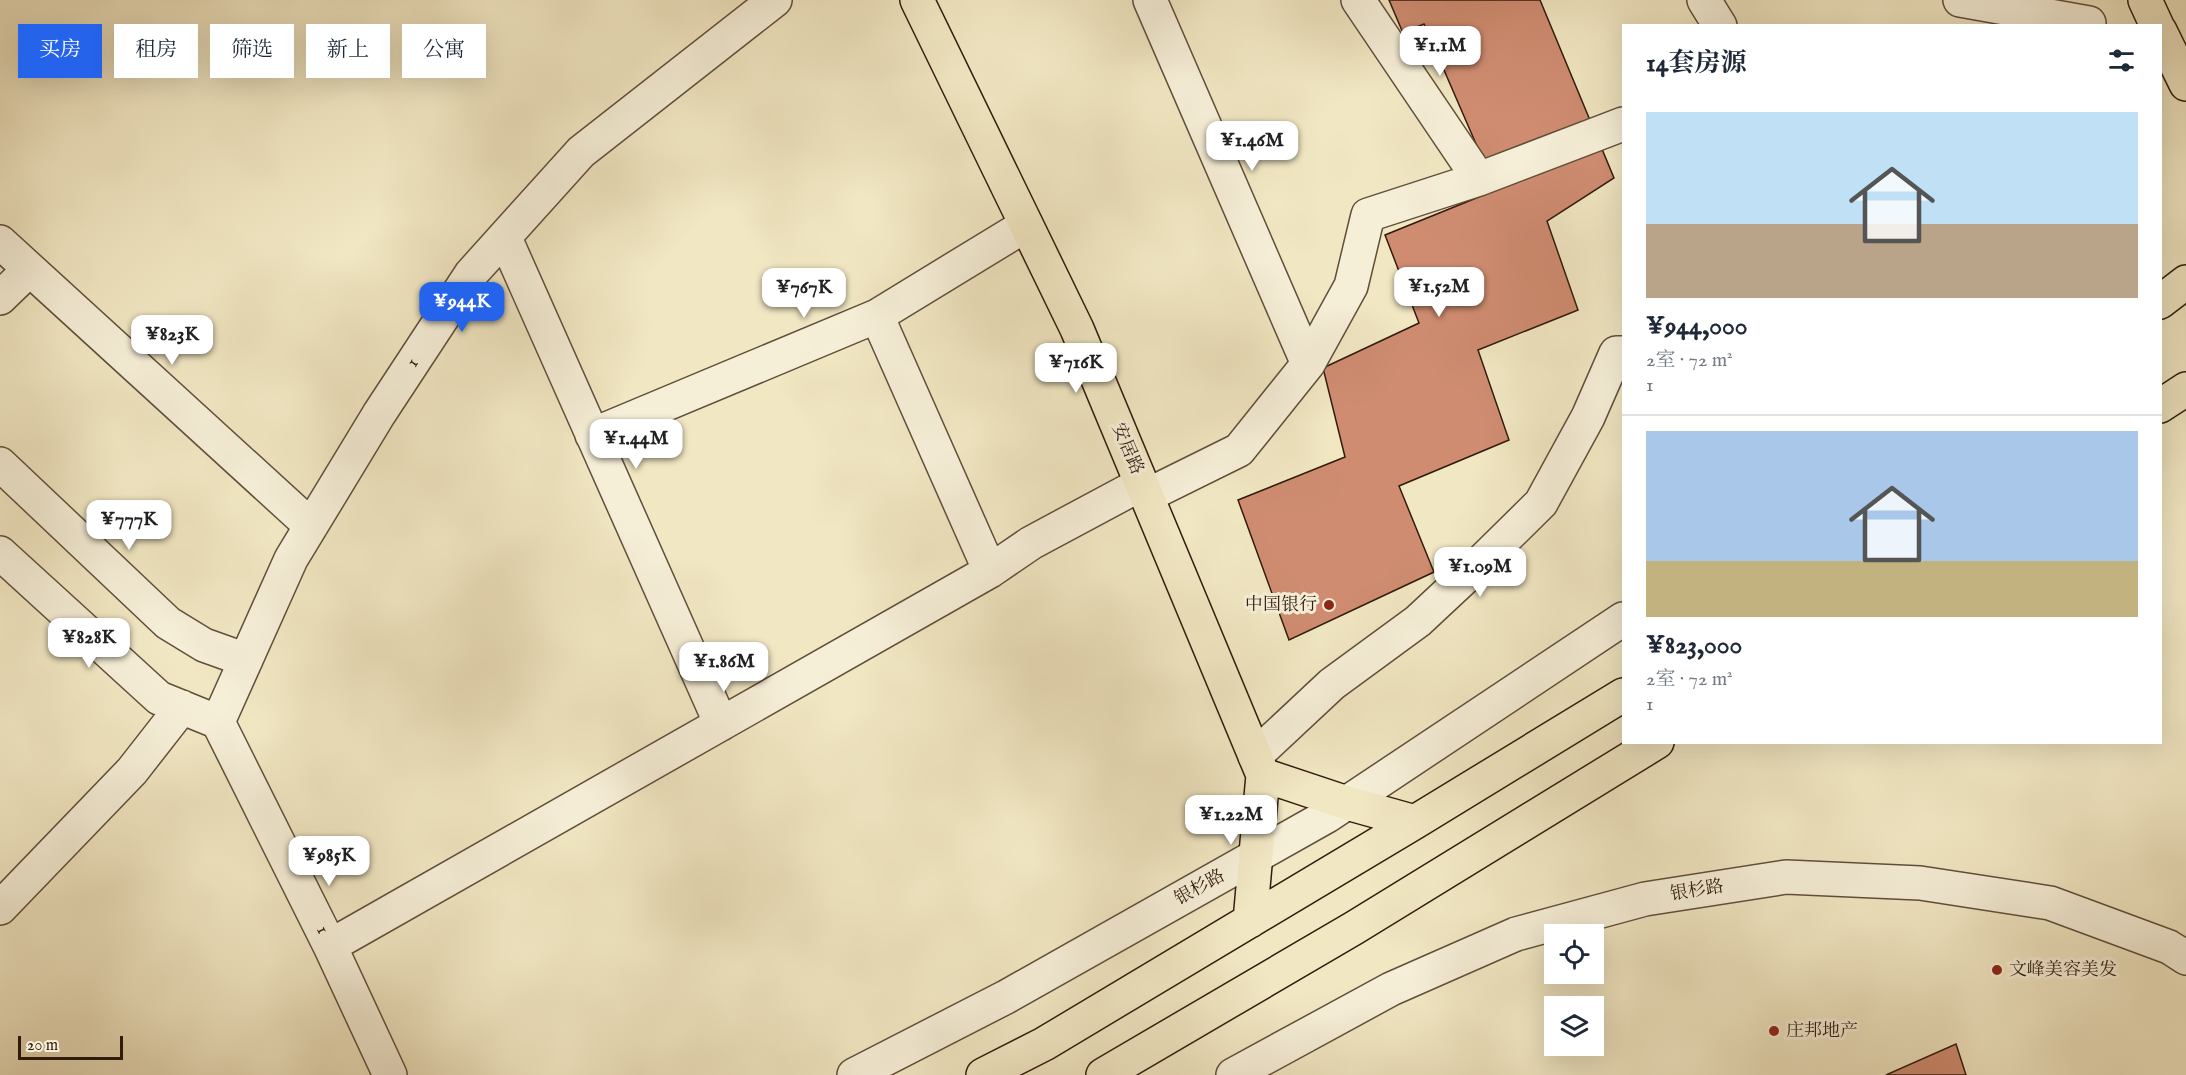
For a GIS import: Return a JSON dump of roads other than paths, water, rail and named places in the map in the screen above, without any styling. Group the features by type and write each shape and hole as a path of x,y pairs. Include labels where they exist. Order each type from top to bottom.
{"main road":[{"name":"安居路","path":"917,0 1077,329 1259,765"},
{"path":"2145,0 2156,24"},
{"path":"2162,35 2186,84"},
{"path":"2162,300 2186,282"},
{"path":"2162,405 2186,389"},
{"path":"983,1075 1044,1044 1622,696"},
{"path":"1103,1075 1354,928 1654,744"},
{"path":"1250,921 1259,765 1347,803 1415,822"}],"street":[{"name":"1","path":"390,1075 330,946 218,722 291,559 379,414 471,274 581,152 776,0"},
{"path":"1149,0 1308,364"},
{"path":"1358,0 1479,179"},
{"path":"1704,0 1718,24"},
{"path":"1960,0 2090,16"},
{"path":"330,946 990,571 1031,543 1144,490 1239,450 1308,364 1351,286 1368,216 1479,179 1622,124"},
{"path":"592,435 877,316 1026,225"},
{"path":"505,238 721,724"},
{"path":"0,242 311,526"},
{"path":"0,298 29,270"},
{"path":"877,316 990,571"},
{"path":"1259,765 1332,684 1418,621 1541,503 1588,417 1620,348"},
{"path":"0,464 168,623 204,645 246,660"},
{"path":"0,553 159,698 218,722"},
{"name":"银杉路","path":"854,1075 1005,997 1327,816 1622,620"},
{"path":"0,908 132,771 183,707"},
{"name":"银杉路","path":"1233,1075 1392,989 1516,934 1645,899 1786,877 1920,883 2050,903 2169,947 2186,958"}],"place":[{"name":"中国银行","path":"1329,605"},
{"name":"文峰美容美发","path":"1997,970"},
{"name":"庄邦地产","path":"1774,1031"}]}
